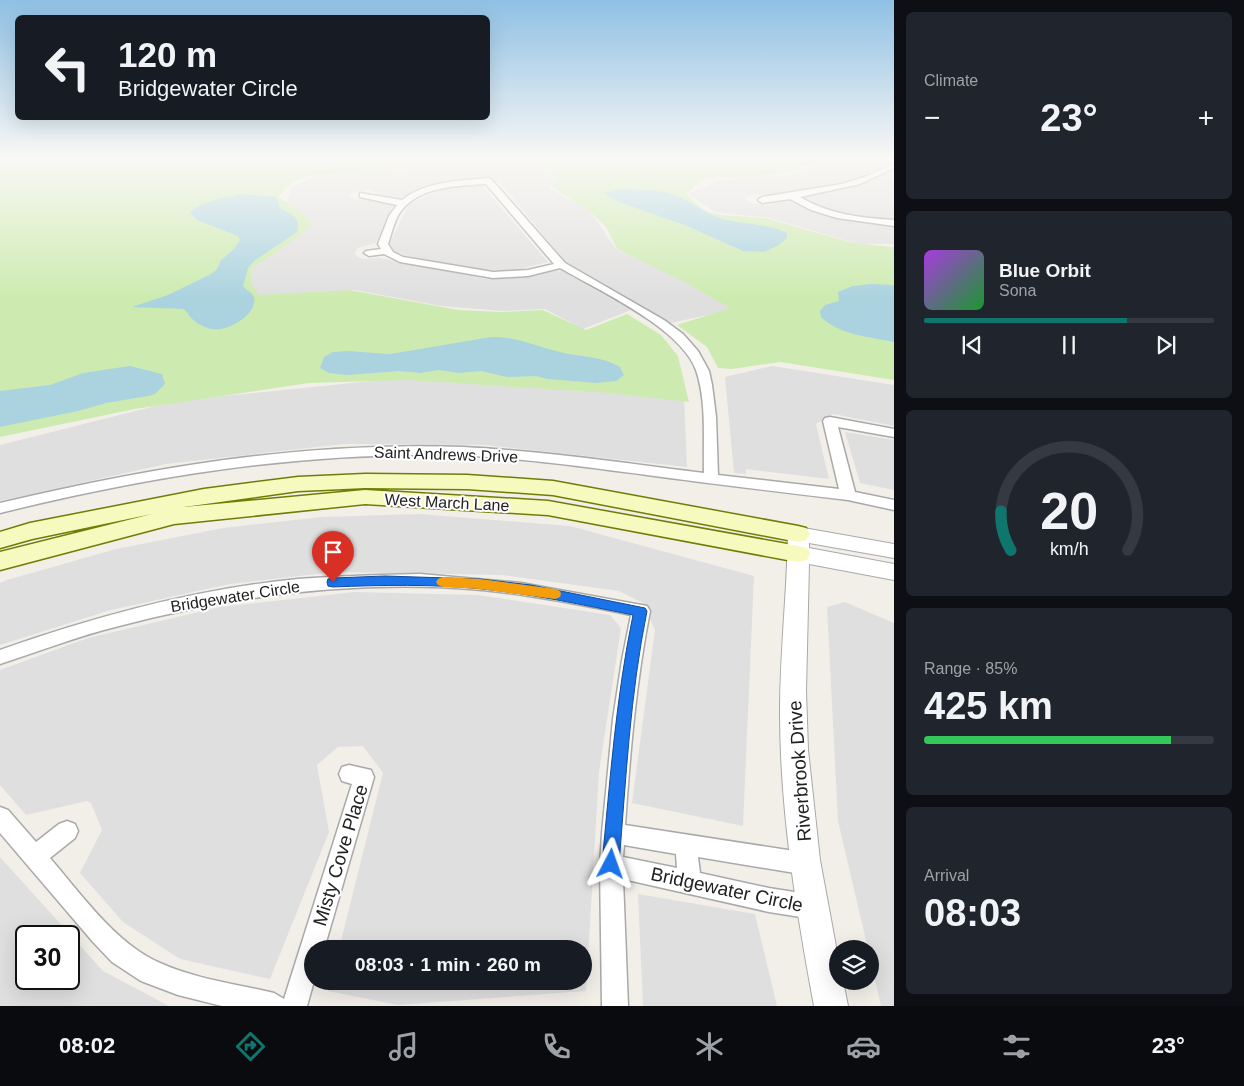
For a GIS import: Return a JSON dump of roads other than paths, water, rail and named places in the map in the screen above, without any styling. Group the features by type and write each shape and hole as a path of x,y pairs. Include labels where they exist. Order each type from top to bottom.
{"main road":[{"name":"West March Lane","path":"0,540 204,496 298,484 366,481 467,482 553,488 798,544"},
{"name":"West March Lane","path":"0,562 174,516 365,497 548,508 798,544"}],"street":[{"path":"402,205 396,212 383,244 386,251 400,259 479,274 516,274 561,265"},
{"path":"508,205 561,265 654,318 681,339 695,356 704,374 706,384 711,478"},
{"path":"807,205 837,215 894,223"},
{"path":"369,254 386,251"},
{"path":"848,495 830,421 894,433"},
{"name":"Saint Andrews Drive","path":"0,508 51,495 182,469 252,459 348,451 427,450 492,453 711,478 848,495 894,505"},
{"name":"West March Lane","path":"798,544 894,551"},
{"name":"West March Lane","path":"798,544 894,572"},
{"name":"Riverbrook Drive","path":"798,544 793,713 797,784 813,907 831,1006"},
{"name":"Bridgewater Circle","path":"0,657 79,630 179,604 272,588 333,582 385,580 480,584 539,591 641,611 622,719 613,833 611,864 615,1006"},
{"name":"Misty Cove Place","path":"294,1006 364,776 349,774"},
{"path":"0,817 102,934 121,953 150,972 178,983 274,1006"},
{"path":"34,857 67,830"},
{"name":"Bridgewater Circle","path":"613,833 807,864"},
{"path":"686,845 689,882"},
{"name":"Bridgewater Circle","path":"611,864 813,907"}],"water":[{"path":"279,205 280,208 294,216 298,222 297,232 254,261 248,268 243,286 253,295 254,304 240,321 225,328 212,329 195,322 183,309 132,307 168,295 211,274 240,240 238,236 197,220 190,213 199,206"},
{"path":"627,205 694,205 723,219 779,230 787,233 787,238 779,245 764,252 743,251 685,225"},
{"path":"871,284 894,285 894,342 846,332 828,323 821,317 820,311 825,305 839,301 838,292 853,286"},
{"path":"491,337 518,340 560,352 613,363 620,367 624,375 616,381 596,383 548,379 536,376 507,377 481,371 458,373 439,370 420,373 400,371 347,375 329,373 320,368 324,357 333,352 348,351 390,354"},
{"path":"130,366 162,374 165,384 155,394 148,396 106,403 78,411 0,427 0,391 50,385 83,373"}]}
